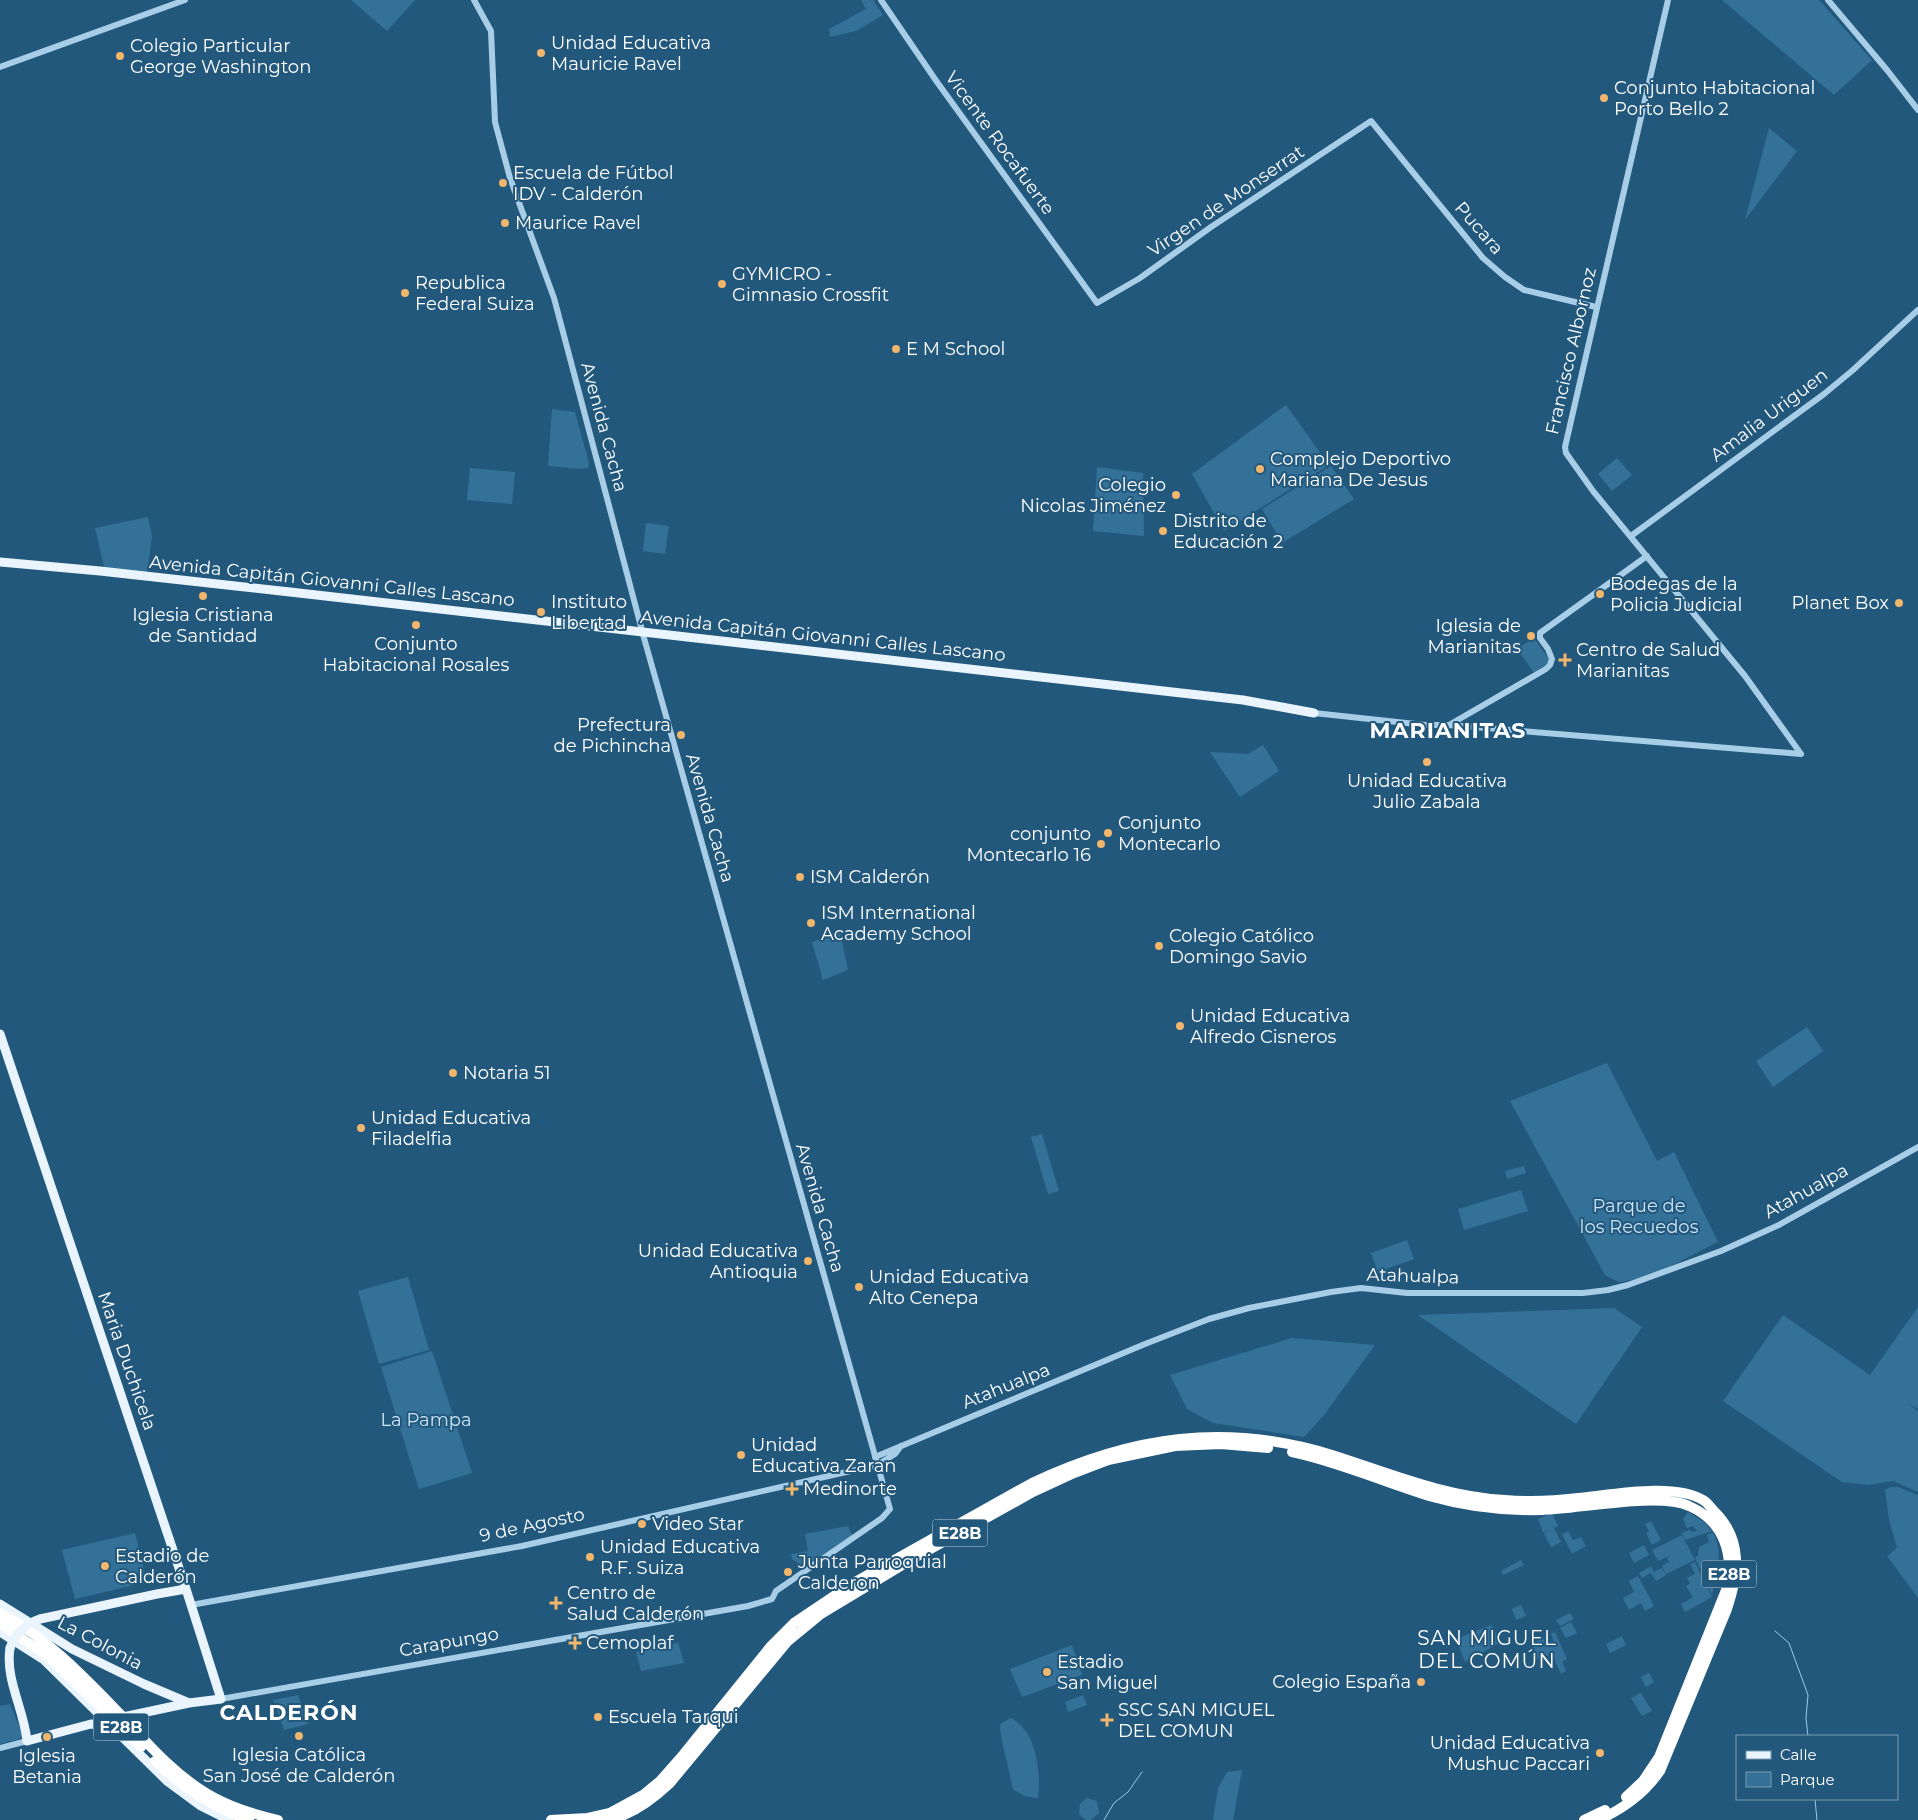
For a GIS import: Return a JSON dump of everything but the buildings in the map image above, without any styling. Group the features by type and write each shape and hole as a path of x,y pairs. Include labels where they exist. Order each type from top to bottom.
{"highway":[{"name":"E28B","path":"551,1820 588,1818 610,1813 656,1785 699,1737 772,1646 794,1623 855,1582 1032,1482 1094,1456 1135,1445 1174,1439 1210,1437 1282,1443 1310,1449 1461,1495 1528,1501 1639,1492 1677,1492 1703,1500 1720,1517 1734,1540 1738,1559 1734,1589 1660,1771 1634,1799 1618,1811 1599,1820"},
{"name":"E28B","path":"610,1820 623,1816 653,1798 666,1787 780,1649 833,1606 1033,1492 1074,1472 1108,1460 1151,1450 1175,1446 1221,1444 1299,1453 1434,1497 1469,1506 1508,1510 1542,1510 1640,1502 1675,1502 1688,1505 1714,1523 1724,1537 1729,1555 1729,1579 1659,1757 1643,1781 1626,1797 1584,1820"},
{"name":"E28B","path":"0,1613 38,1636 61,1655 154,1752 181,1775 200,1789 234,1807 278,1820"},
{"name":"E28B","path":"0,1623 50,1658 173,1778 208,1802 249,1820"}],"main road":[{"name":"Avenida Capitán Giovanni Calles Lascano","path":"0,562 100,570 1314,713"},
{"name":"Avenida Capitán Giovanni Calles Lascano","path":"0,567 296,597 1243,700 1314,713"},
{"name":"Maria Duchicela","path":"0,1034 221,1699"},
{"path":"97,1714 95,1723 26,1741 25,1725 8,1670 12,1650 25,1633 41,1620 187,1592"},
{"name":"La Colonia","path":"0,1604 72,1649 144,1684 189,1703"},
{"path":"0,1632 44,1660 167,1781 202,1806 229,1820"},
{"path":"12,1650 12,1670 31,1730 38,1737"},
{"name":"Carapungo","path":"123,1718 189,1703 221,1699"},
{"path":"91,1724 110,1727"}],"street":[{"path":"0,68 71,40 185,0"},
{"name":"Avenida Cacha","path":"474,0 491,32 498,136 510,178 554,298 643,635 890,1508 882,1518 776,1591"},
{"name":"Vicente Rocafuerte","path":"881,0 937,82 1097,302"},
{"name":"Francisco Albornoz","path":"1668,0 1596,307 1565,447 1566,453 1593,491 1745,676 1801,754"},
{"path":"1828,0 1881,62 1918,110"},
{"name":"Virgen de Monserrat","path":"1097,302 1140,278 1211,227 1372,121"},
{"name":"Pucara","path":"1372,121 1483,258 1505,277 1524,290 1596,307"},
{"name":"Amalia Uriguen","path":"1631,536 1824,394 1918,310"},
{"path":"1449,725 1546,669 1552,659 1540,638 1540,632 1647,556"},
{"name":"Avenida Capitán Giovanni Calles Lascano","path":"1314,713 1425,725 1449,725 1801,754"},
{"path":"1463,717 1462,723 1467,727"},
{"name":"Atahualpa","path":"875,1457 1145,1344 1209,1319 1249,1308 1361,1288 1407,1293 1587,1293 1628,1285 1721,1251 1773,1228 1918,1146"},
{"name":"Atahualpa","path":"877,1465 895,1454 901,1445"},
{"name":"9 de Agosto","path":"191,1605 522,1546 877,1465"},
{"name":"Carapungo","path":"221,1699 748,1606 772,1599 776,1591"},
{"path":"0,1748 26,1741"}],"green space":[{"path":"351,0 415,0 387,31"},
{"path":"861,0 873,0 883,15 856,31 830,37 829,29 866,9"},
{"path":"1722,0 1819,0 1872,60 1834,95"},
{"path":"1769,128 1797,151 1745,220"},
{"name":"Complejo Deportivo Mariana De Jesus","path":"1286,405 1329,465 1224,531 1192,474"},
{"path":"552,409 575,412 589,463 588,468 548,466"},
{"path":"1617,458 1632,475 1612,491 1598,474"},
{"path":"1331,466 1354,499 1282,543 1262,509"},
{"path":"1097,467 1143,473 1144,536 1093,531"},
{"path":"470,468 515,472 512,504 467,500"},
{"path":"148,517 152,536 147,574 105,570 95,528"},
{"path":"646,523 669,526 665,554 643,551"},
{"path":"1534,638 1549,659 1549,664 1535,674 1517,649"},
{"path":"1263,745 1279,771 1240,797 1210,752 1248,754"},
{"path":"840,933 848,970 823,980 812,942"},
{"path":"1807,1027 1823,1051 1773,1087 1756,1061"},
{"name":"Parque de los Recuedos","path":"1607,1063 1657,1161 1674,1152 1718,1242 1647,1278 1619,1282 1605,1275 1510,1101"},
{"path":"1042,1134 1059,1191 1048,1194 1031,1137"},
{"path":"1524,1166 1526,1173 1507,1179 1505,1171"},
{"path":"1521,1190 1528,1211 1464,1230 1458,1209"},
{"path":"1407,1240 1414,1259 1378,1272 1371,1253"},
{"path":"408,1277 429,1350 379,1364 358,1291"},
{"path":"1918,1307 1918,1409 1907,1403 1918,1411 1918,1492 1893,1481 1868,1485 1842,1482 1723,1401 1783,1315 1870,1375"},
{"path":"1614,1308 1642,1327 1576,1424 1418,1315"},
{"path":"1292,1338 1375,1345 1324,1415 1304,1437 1213,1423 1187,1409 1170,1375"},
{"name":"La Pampa","path":"432,1351 472,1473 419,1489 381,1367"},
{"path":"1890,1487 1898,1487 1918,1495 1918,1598 1887,1556 1897,1548 1889,1520 1885,1490"},
{"path":"1688,1512 1704,1522 1712,1531 1685,1540 1682,1533 1689,1530 1697,1531 1693,1526 1687,1528 1683,1519"},
{"path":"1552,1513 1558,1526 1554,1528 1561,1542 1551,1547 1544,1533 1549,1530 1543,1532 1538,1519"},
{"path":"1651,1521 1661,1540 1652,1545 1646,1533 1649,1531 1645,1524"},
{"path":"848,1526 853,1537 807,1569 792,1559 791,1554 808,1551 805,1534"},
{"path":"1568,1531 1573,1540 1581,1537 1586,1546 1572,1554 1562,1534"},
{"path":"1713,1532 1719,1555 1712,1595 1695,1558 1698,1555 1699,1547 1709,1542 1707,1535"},
{"name":"Estadio de Calderón","path":"135,1533 147,1582 75,1599 62,1550"},
{"path":"1682,1535 1695,1560 1666,1574 1662,1566 1669,1562 1667,1558 1671,1555 1658,1561 1652,1550"},
{"path":"1644,1545 1649,1555 1634,1563 1629,1553"},
{"path":"1521,1560 1524,1565 1503,1575 1501,1571"},
{"path":"1695,1562 1712,1597 1685,1612 1681,1604 1693,1597 1686,1586 1690,1584 1687,1578 1695,1574 1690,1564"},
{"path":"1651,1566 1654,1572 1662,1568 1666,1575 1656,1581 1651,1573 1642,1578 1639,1573"},
{"path":"1638,1576 1654,1606 1645,1611 1641,1603 1629,1610 1623,1598 1634,1592 1629,1581"},
{"path":"1521,1605 1526,1616 1516,1620 1512,1609"},
{"path":"1570,1613 1574,1619 1560,1626 1556,1620"},
{"path":"1571,1622 1577,1633 1566,1638 1560,1628"},
{"path":"1491,1625 1495,1631 1498,1644 1465,1662 1456,1639"},
{"path":"1555,1632 1567,1659 1562,1662 1566,1671 1561,1674 1552,1654 1538,1660 1531,1643 1543,1638 1546,1645 1554,1642 1551,1634"},
{"path":"1622,1636 1626,1645 1610,1653 1606,1644"},
{"path":"678,1643 684,1663 641,1671 636,1652"},
{"name":"Estadio San Miguel","path":"1072,1645 1082,1675 1022,1697 1010,1669"},
{"path":"1649,1673 1654,1682 1646,1687 1641,1677"},
{"path":"1641,1693 1652,1711 1642,1716 1631,1698"},
{"path":"298,1695 308,1724 284,1730 273,1700"},
{"path":"1083,1695 1087,1705 1068,1712 1065,1702"},
{"path":"10,1704 23,1735 19,1739 0,1744 0,1706"},
{"path":"1011,1718 1020,1724 1032,1742 1038,1765 1038,1798 1024,1796 1013,1789 1000,1724"},
{"path":"1242,1770 1233,1820 1213,1820 1218,1788 1227,1772"},
{"path":"1087,1798 1097,1801 1099,1813 1091,1820 1086,1820 1079,1814 1080,1804"}],"waterway":[{"path":"1775,1631 1789,1643 1808,1695 1806,1718 1808,1735"},
{"path":"1104,1820 1114,1803 1128,1792 1142,1772"},
{"path":"1815,1800 1817,1820"}],"place":[{"name":"Unidad Educativa Mauricie Ravel","path":"541,53"},
{"name":"Colegio Particular George Washington","path":"120,56"},
{"name":"Conjunto Habitacional Porto Bello 2","path":"1604,98"},
{"name":"Escuela de Fútbol IDV - Calderón","path":"503,183"},
{"name":"Maurice Ravel","path":"505,223"},
{"name":"GYMICRO - Gimnasio Crossfit","path":"722,284"},
{"name":"Republica Federal Suiza","path":"405,293"},
{"name":"E M School","path":"896,349"},
{"name":"Complejo Deportivo Mariana De Jesus","path":"1260,469"},
{"name":"Colegio Nicolas Jiménez","path":"1176,495"},
{"name":"Distrito de Educación 2","path":"1163,531"},
{"name":"Bodegas de la Policia Judicial","path":"1600,594"},
{"name":"Iglesia Cristiana de Santidad","path":"203,596"},
{"name":"Planet Box","path":"1899,603"},
{"name":"Instituto Libertad","path":"541,612"},
{"name":"Conjunto Habitacional Rosales","path":"416,625"},
{"name":"Iglesia de Marianitas","path":"1531,636"},
{"name":"Centro de Salud Marianitas","path":"1565,660"},
{"name":"Prefectura de Pichincha","path":"681,735"},
{"name":"Unidad Educativa Julio Zabala","path":"1427,762"},
{"name":"Conjunto Montecarlo","path":"1108,833"},
{"name":"conjunto Montecarlo 16","path":"1101,844"},
{"name":"ISM Calderón","path":"800,877"},
{"name":"ISM International Academy School","path":"811,923"},
{"name":"Colegio Católico Domingo Savio","path":"1159,946"},
{"name":"Unidad Educativa Alfredo Cisneros","path":"1180,1026"},
{"name":"Notaria 51","path":"453,1073"},
{"name":"Unidad Educativa Filadelfia","path":"361,1128"},
{"name":"Unidad Educativa Antioquia","path":"808,1261"},
{"name":"Unidad Educativa Alto Cenepa","path":"859,1287"},
{"name":"Unidad Educativa Zaran","path":"741,1455"},
{"name":"Medinorte","path":"792,1489"},
{"name":"Video Star","path":"642,1524"},
{"name":"Unidad Educativa R.F. Suiza","path":"590,1557"},
{"name":"Estadio de Calderón","path":"105,1566"},
{"name":"Junta Parroquial Calderon","path":"788,1572"},
{"name":"Centro de Salud Calderón","path":"556,1603"},
{"name":"Cemoplaf","path":"575,1643"},
{"name":"Estadio San Miguel","path":"1047,1672"},
{"name":"Colegio España","path":"1421,1682"},
{"name":"Escuela Tarqui","path":"598,1717"},
{"name":"SSC SAN MIGUEL DEL COMUN","path":"1107,1720"},
{"name":"Iglesia Católica San José de Calderón","path":"299,1736"},
{"name":"Iglesia Betania","path":"47,1737"},
{"name":"Unidad Educativa Mushuc Paccari","path":"1600,1753"}],"district":[{"name":"MARIANITAS","path":"1448,730"},
{"name":"SAN MIGUEL DEL COMÚN","path":"1487,1650"},
{"name":"CALDERÓN","path":"289,1712"}]}
